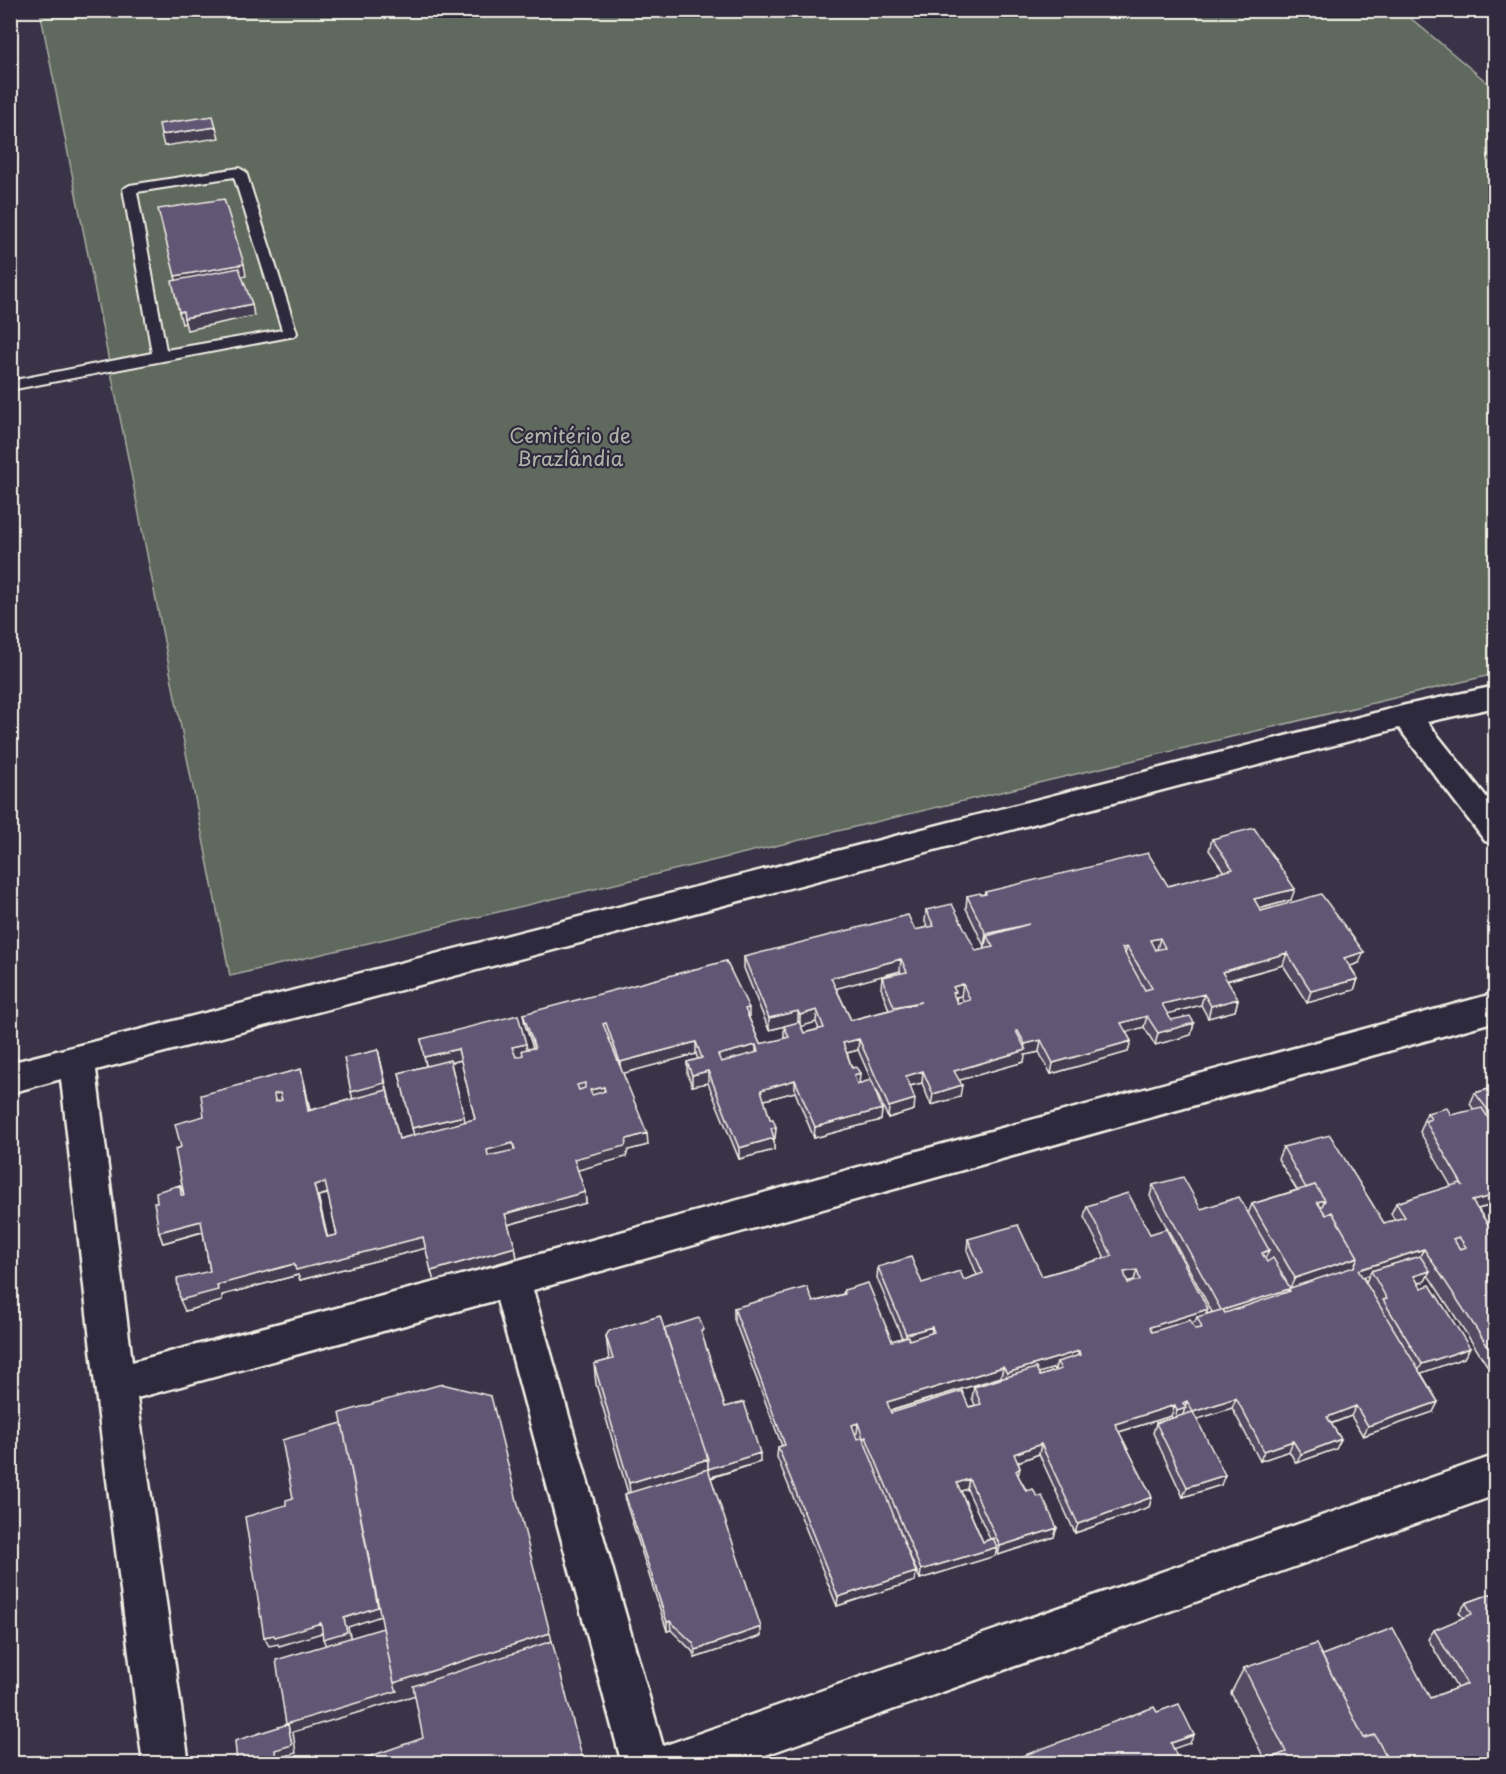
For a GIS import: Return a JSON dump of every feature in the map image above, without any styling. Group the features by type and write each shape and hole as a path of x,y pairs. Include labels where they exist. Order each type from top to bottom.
{"street":[{"path":"10,1078 1406,716 1496,696"},
{"path":"1406,716 1496,833"},
{"path":"114,1385 511,1279 1496,1007"},
{"path":"77,1060 114,1385 166,1764"},
{"path":"511,1279 645,1764"},
{"path":"674,1764 1496,1475"}],"lane":[{"path":"10,386 290,333 239,172 130,189 160,356"}],"green space":[{"name":"Cemitério de Brazlândia","path":"40,11 1402,11 1495,89 1495,674 230,976"}],"building":[{"path":"213,116 216,127 161,135 159,124"},
{"path":"224,199 244,264 175,276 158,209"},
{"path":"239,268 252,304 184,318 183,311 179,312 172,281"},
{"path":"1254,828 1295,889 1254,899 1261,911 1321,894 1364,952 1344,958 1358,979 1311,991 1287,953 1222,972 1238,999 1211,1006 1204,994 1162,1004 1171,1020 1190,1016 1194,1023 1158,1033 1147,1016 1121,1023 1131,1041 1053,1063 1041,1040 1025,1044 1016,1031 1026,1050 954,1071 962,1085 933,1094 923,1071 906,1076 915,1099 889,1107 859,1039 843,1043 852,1068 856,1067 860,1073 854,1075 857,1084 871,1080 882,1109 815,1127 795,1080 761,1090 770,1119 773,1119 776,1127 771,1128 774,1138 739,1148 708,1071 692,1075 687,1062 702,1058 696,1042 620,1062 606,1023 603,1024 647,1133 627,1139 625,1146 574,1159 585,1192 505,1214 515,1247 431,1271 423,1237 296,1270 294,1264 217,1285 218,1290 180,1300 177,1279 210,1271 201,1221 159,1232 154,1202 157,1202 156,1192 180,1185 181,1195 184,1195 175,1149 181,1147 175,1124 204,1116 201,1095 301,1069 308,1111 387,1090 399,1139 475,1119 458,1049 424,1057 421,1039 518,1015 526,1044 512,1047 516,1057 523,1055 522,1050 535,1048 523,1014 726,961 749,1008 745,1009 760,1044 778,1040 789,1037 784,1026 799,1022 804,1033 824,1028 817,1010 800,1015 798,1011 769,1018 744,957 908,915 915,930 934,926 926,910 952,904 976,951 993,947 987,936 1029,924 986,934 967,896 986,894 985,892 1148,853 1168,886 1233,869 1212,839","holes":["1160,938 1165,948 1155,950 1150,940","1127,947 1152,988 1145,990 1122,948","901,959 907,972 882,977 894,1007 921,1002 851,1020 831,978","963,984 970,1000 957,1003 953,993 956,992 953,987","756,1045 758,1052 721,1062 718,1055","585,1083 585,1088 579,1090 577,1085","604,1087 605,1091 592,1095 590,1090","280,1093 282,1100 275,1102 274,1094","513,1143 515,1150 488,1156 487,1150","325,1182 337,1235 327,1237 314,1185"]},
{"path":"378,1050 385,1083 351,1092 344,1058"},
{"path":"450,1060 464,1116 412,1128 399,1073"},
{"path":"1496,1087 1496,1121 1475,1093"},
{"path":"1447,1108 1451,1115 1482,1108 1496,1130 1496,1195 1472,1201 1491,1229 1496,1228 1496,1359 1424,1249 1358,1270 1438,1402 1368,1426 1356,1406 1327,1417 1341,1439 1301,1454 1293,1441 1264,1451 1236,1398 1193,1412 1187,1401 1183,1403 1186,1408 1177,1411 1175,1405 1115,1424 1152,1497 1078,1524 1041,1444 1014,1454 1020,1468 1016,1471 1026,1491 1033,1489 1037,1497 1042,1496 1057,1528 1000,1546 969,1479 957,1483 983,1542 993,1538 997,1547 921,1570 866,1437 863,1438 916,1572 838,1597 778,1447 785,1445 734,1308 807,1287 813,1302 845,1294 844,1290 868,1283 892,1341 908,1336 909,1340 934,1332 932,1327 906,1334 878,1267 911,1257 922,1283 960,1271 964,1280 983,1273 968,1239 1018,1225 1042,1276 1112,1256 1087,1206 1128,1193 1150,1234 1166,1229 1208,1309 1150,1327 1152,1332 1190,1320 1195,1329 1202,1328 1197,1317 1221,1310 1153,1185 1183,1177 1201,1209 1239,1197 1269,1250 1262,1253 1267,1262 1273,1258 1290,1288 1354,1267 1358,1257 1332,1212 1326,1215 1321,1208 1325,1200 1315,1185 1306,1188 1283,1147 1330,1135 1384,1223 1405,1217 1396,1203 1460,1183 1463,1186 1425,1121 1431,1119 1427,1113","holes":["1459,1237 1466,1247 1460,1249 1453,1239","1137,1270 1140,1280 1128,1283 1124,1272","1289,1289 1290,1291 1225,1313 1223,1310","1079,1351 1080,1355 1057,1362 1061,1369 1040,1376 1036,1368 974,1387 981,1404 969,1407 962,1391 891,1413 887,1402 1003,1367 1007,1373","858,1423 863,1438 857,1439 852,1425"]},
{"path":"1315,1185 1325,1200 1317,1202 1326,1215 1332,1212 1358,1257 1295,1278 1252,1204"},
{"path":"1420,1256 1430,1271 1414,1276 1421,1288 1430,1285 1470,1348 1422,1364 1383,1300 1387,1299 1371,1271"},
{"path":"660,1316 708,1459 629,1483 594,1364 613,1359 606,1336 609,1331"},
{"path":"699,1318 725,1407 744,1402 760,1453 708,1469 708,1459 664,1329"},
{"path":"442,1384 491,1396 550,1633 394,1683 340,1413"},
{"path":"1193,1412 1225,1475 1187,1487 1156,1423"},
{"path":"342,1423 378,1607 344,1618 347,1632 323,1639 321,1623 275,1637 274,1635 264,1637 245,1517 286,1505 286,1500 293,1498 282,1440"},
{"path":"708,1469 761,1627 695,1650 693,1643 670,1621 667,1622 625,1494"},
{"path":"1496,1592 1496,1764 1390,1764 1375,1735 1364,1738 1322,1655 1393,1628 1430,1698 1467,1684 1434,1630 1472,1614 1466,1603"},
{"path":"383,1628 397,1691 286,1724 276,1660"},
{"path":"552,1641 584,1764 348,1764 423,1738 413,1686"},
{"path":"1316,1644 1364,1738 1375,1735 1390,1764 1256,1764 1286,1752 1244,1668"},
{"path":"1179,1704 1194,1735 1171,1743 1180,1764 1001,1764 1154,1707 1157,1712"},
{"path":"288,1724 292,1745 275,1750 276,1760 265,1764 237,1764 235,1741"}]}
